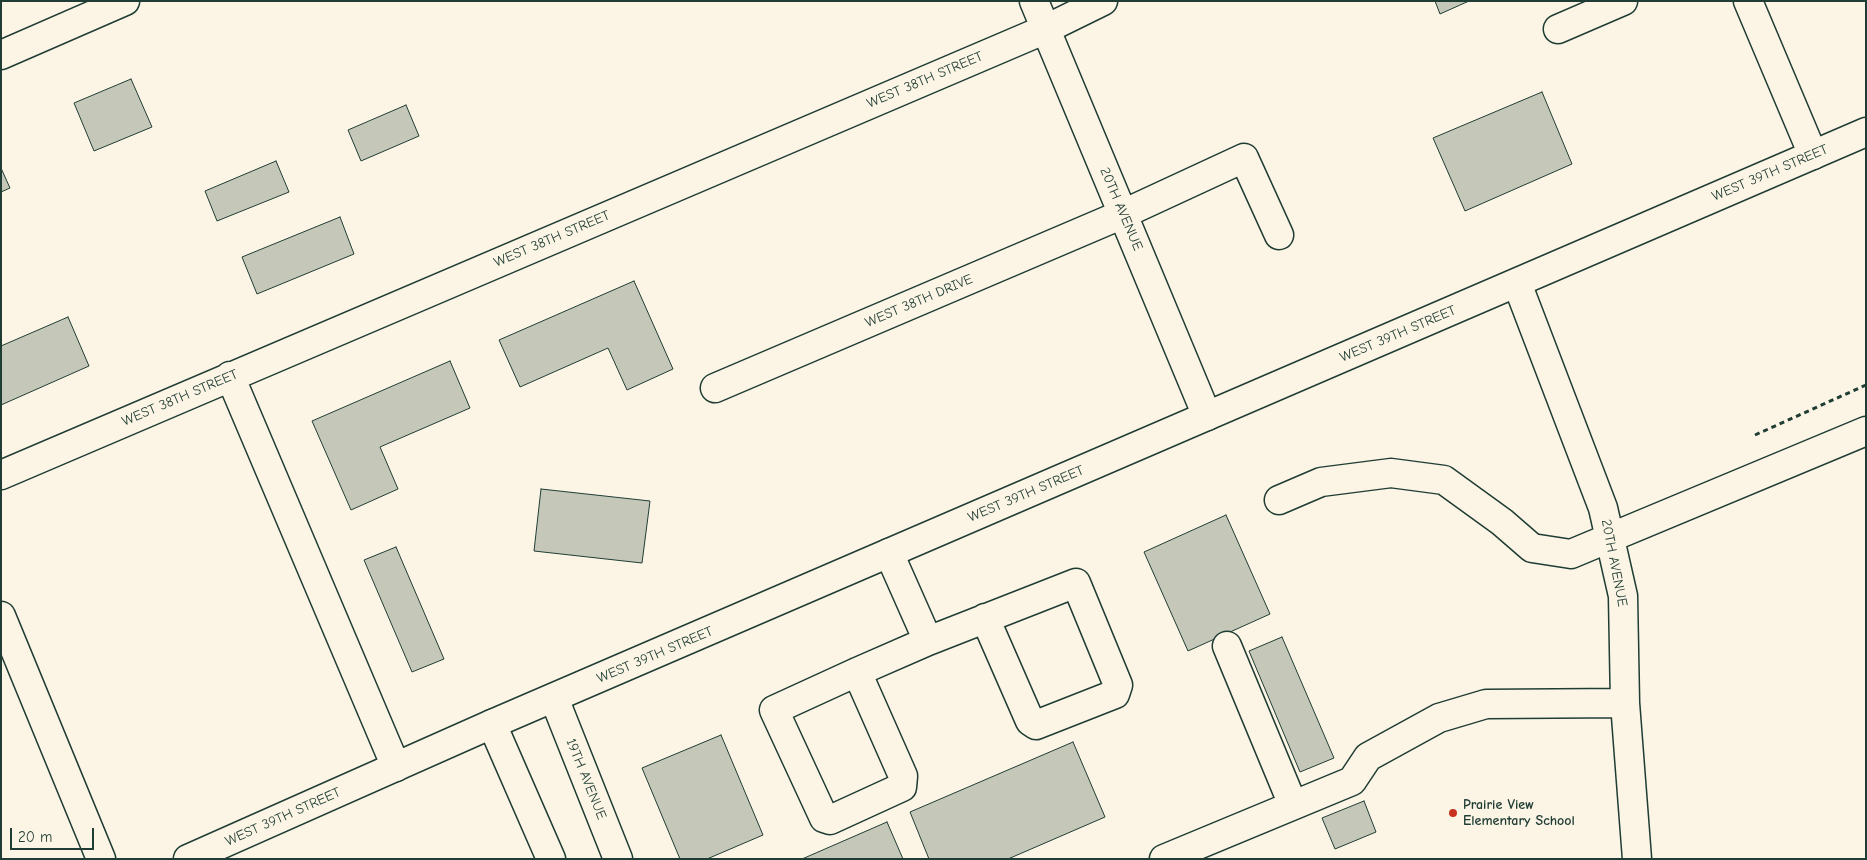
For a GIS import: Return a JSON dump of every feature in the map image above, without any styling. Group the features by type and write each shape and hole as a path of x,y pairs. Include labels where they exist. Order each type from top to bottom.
{"street":[{"path":"1,55 125,1"},
{"name":"20TH AVENUE","path":"1034,1 1207,416"},
{"name":"WEST 38TH STREET","path":"1,475 1046,28 1103,1"},
{"path":"1558,29 1623,1"},
{"path":"1748,1 1813,155"},
{"name":"WEST 39TH STREET","path":"195,857 492,724 1866,132"},
{"name":"WEST 38TH DRIVE","path":"715,388 1123,214 1244,158 1279,235"},
{"name":"20TH AVENUE","path":"1517,282 1603,508 1623,596 1625,702 1638,859"},
{"path":"230,376 396,767"},
{"path":"1279,500 1321,482 1391,473 1444,480 1502,522 1532,548 1571,554 1866,430"},
{"path":"889,554 928,640"},
{"path":"857,672 903,776 902,787 830,820 824,818 774,710 857,672 928,640 985,618 1076,583 1118,684 1115,694 1036,725 1030,721 985,618"},
{"path":"1,616 101,859"},
{"path":"1227,646 1294,805"},
{"name":"19TH AVENUE","path":"554,698 618,859"},
{"path":"1164,859 1352,781 1368,756 1439,718 1486,704 1625,702"},
{"path":"492,724 551,859"}],"path":[{"path":"1755,435 1866,385"}],"building":[{"path":"1435,1 1469,1 1440,14"},
{"path":"131,79 152,127 94,151 74,103"},
{"path":"1542,92 1572,164 1465,211 1433,138"},
{"path":"406,105 419,136 361,161 348,130"},
{"path":"276,161 289,192 217,221 205,191"},
{"path":"1,168 10,188 1,192"},
{"path":"340,217 354,254 257,294 242,257"},
{"path":"634,281 673,369 627,390 608,348 520,387 499,340"},
{"path":"68,317 89,366 1,405 1,346"},
{"path":"450,361 470,408 380,447 398,489 351,510 312,421"},
{"path":"541,489 650,501 642,563 534,551"},
{"path":"1226,515 1270,614 1188,651 1144,552"},
{"path":"396,547 444,659 412,672 364,560"},
{"path":"1282,637 1334,758 1300,772 1249,651"},
{"path":"721,735 763,835 707,859 680,859 642,768"},
{"path":"1073,742 1105,817 1008,859 929,859 910,812"},
{"path":"1364,801 1376,832 1335,849 1322,818"},
{"path":"887,822 903,859 802,859"}],"place":[{"name":"Prairie View Elementary School","path":"1453,813"}]}
